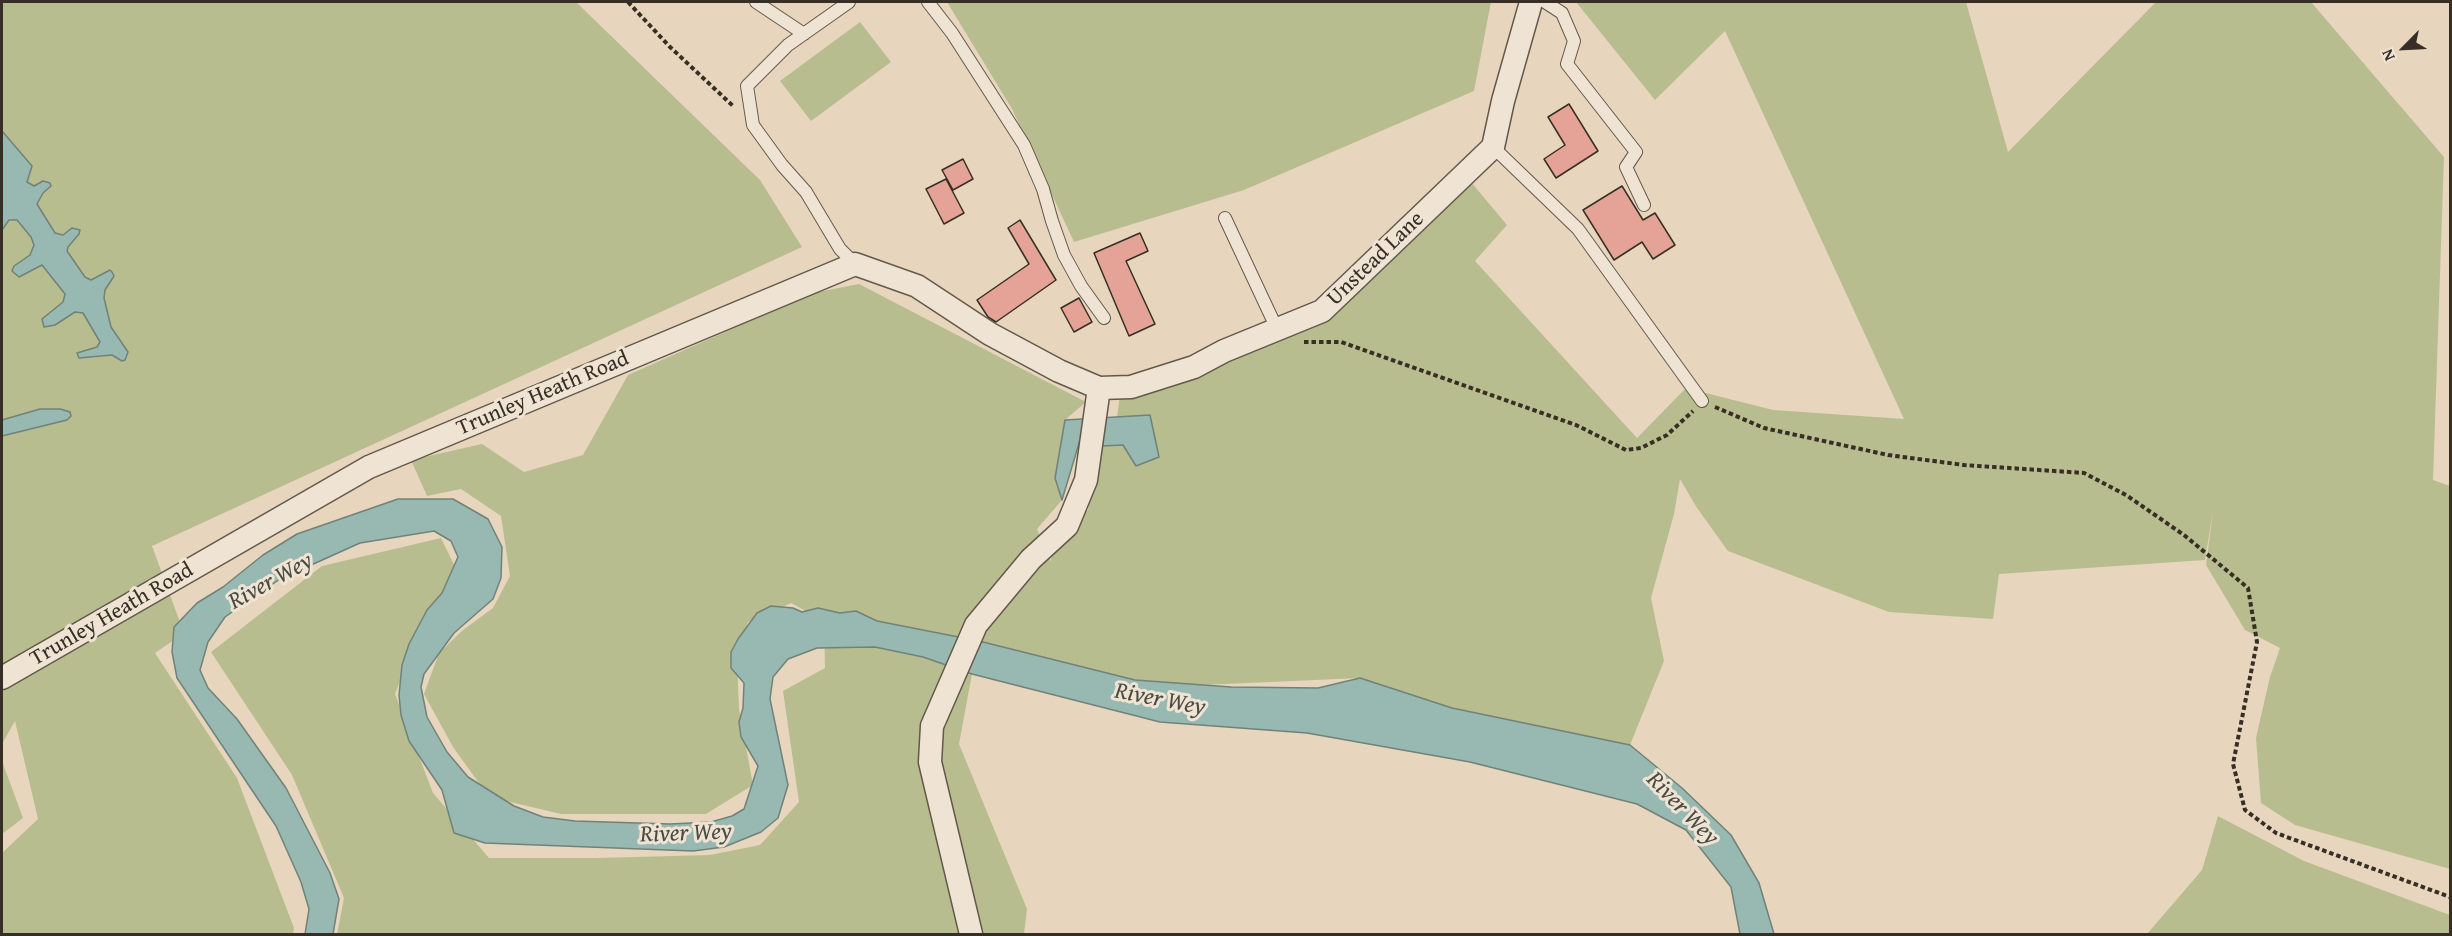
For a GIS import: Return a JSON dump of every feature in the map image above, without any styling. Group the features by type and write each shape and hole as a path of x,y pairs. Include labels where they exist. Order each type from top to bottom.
{"street":[{"path":"1493,147 1503,101 1531,2"},
{"name":"Unstead Lane","path":"1099,388 1131,387 1286,336 1322,310 1493,147"},
{"path":"855,264 916,286 990,334 1059,371 1099,388 1086,480 1067,526 1031,559 976,625 932,726 930,762 971,934"},
{"name":"Trunley Heath Road","path":"2,678 369,467 855,264"}],"lane":[{"path":"756,2 804,34"},
{"path":"849,2 788,45 747,86 753,125 782,165 806,192 840,249 855,264"},
{"path":"928,2 952,33 1024,145 1043,189 1064,255 1081,286 1104,318"},
{"path":"1545,2 1562,13 1574,41 1567,64 1636,152 1626,167 1644,205"},
{"path":"1493,147 1578,229 1702,401"},
{"path":"1225,218 1286,336"}],"path":[{"path":"628,2 669,46 753,125"},
{"path":"1286,336 1341,342 1576,425 1626,450 1641,448 1668,435 1702,401 1764,428 1888,455 1964,465 2084,473 2126,495 2184,535 2247,588 2257,642 2233,764 2245,810 2276,833 2451,897"}],"green space":[{"path":"2,2 576,2 760,180 802,247 152,546 184,633 155,653 237,778 294,928 293,934 2,934 2,853 38,819 15,721 2,744"},
{"path":"947,2 1491,2 1474,91 1244,190 1074,242 1012,109"},
{"path":"1576,2 1966,2 2008,152 2156,2 2311,2 2444,157 2433,480 2450,486 2450,869 2295,825 2261,803 2256,738 2270,677 2280,648 2245,630 2206,565 2213,511 2205,560 1999,574 1993,619 1889,612 1728,551 1697,508 1680,479 1674,514 1651,598 1664,661 1630,745 1452,708 1360,678 1203,685 1135,680 1052,660 946,642 972,674 959,744 1027,909 1024,934 337,934 344,898 292,775 211,652 322,566 441,538 460,577 424,620 395,694 433,793 489,858 710,855 760,845 799,802 783,691 825,668 824,621 791,603 748,622 737,657 739,709 753,785 706,814 561,814 489,797 453,747 424,694 439,653 463,630 493,608 510,576 501,516 461,489 427,496 411,460 482,444 524,472 583,455 628,375 813,293 859,284 1086,402 1065,420 1055,478 1062,500 1037,529 1051,562 1052,545 1088,510 1102,446 1123,445 1150,415 1117,417 1120,395 1167,389 1336,310 1471,182 1507,225 1475,261 1637,438 1686,388 1773,410 1904,419 1725,31 1655,100"},
{"path":"860,22 891,62 811,121 780,81"},
{"path":"2,761 23,818 2,834"},
{"path":"2218,816 2304,861 2450,915 2450,934 2147,934 2202,870"}],"water":[{"path":"2,131 32,166 27,182 34,186 43,181 50,183 51,186 43,193 37,204 55,233 63,235 72,228 80,230 67,251 85,277 91,280 110,270 112,272 114,276 105,290 104,298 111,327 128,352 125,360 122,361 112,355 79,358 77,353 97,347 100,342 83,313 75,312 55,325 44,327 42,319 63,302 65,294 42,265 19,277 12,271 14,266 30,255 34,245 31,237 17,220 9,220 2,230"},
{"path":"40,409 60,409 70,412 71,416 67,420 2,436 2,420"},
{"path":"1150,415 1159,457 1136,466 1123,445 1102,446 1080,440 1062,500 1055,478 1065,420"},
{"name":"River Wey","path":"398,499 453,499 488,519 502,547 501,578 493,599 454,633 424,674 421,687 427,717 447,752 468,777 514,806 543,817 575,821 670,824 711,822 732,816 744,809 758,766 741,737 739,722 743,708 744,683 731,668 731,652 738,639 757,613 771,606 793,608 802,612 818,608 840,613 856,611 877,621 979,641 1135,680 1231,687 1318,688 1360,678 1452,708 1630,745 1682,788 1731,835 1759,883 1774,934 1740,934 1731,887 1686,830 1637,804 1470,762 1307,733 1160,722 972,674 923,657 875,647 817,648 788,659 773,677 770,699 788,785 778,818 761,832 724,847 693,851 485,843 454,833 442,790 409,741 401,715 399,695 402,665 409,644 427,610 442,593 458,557 451,541 434,531 360,543 280,579 225,617 208,642 200,670 208,688 237,719 286,788 330,873 339,899 333,934 305,934 309,909 301,882 276,826 177,678 172,652 174,627 197,603 223,587 263,555 297,534"}],"building":[{"path":"1569,104 1598,151 1556,178 1544,159 1565,145 1548,117"},
{"path":"963,159 973,179 953,190 942,170"},
{"path":"946,179 964,213 944,224 926,189"},
{"path":"1622,186 1643,220 1655,213 1675,245 1653,259 1642,242 1614,260 1583,210"},
{"path":"1020,220 1056,280 996,322 988,317 977,300 1029,264 1008,228"},
{"path":"1140,233 1148,251 1126,261 1155,324 1129,336 1094,253"},
{"path":"1079,298 1092,322 1074,332 1061,308"}]}
